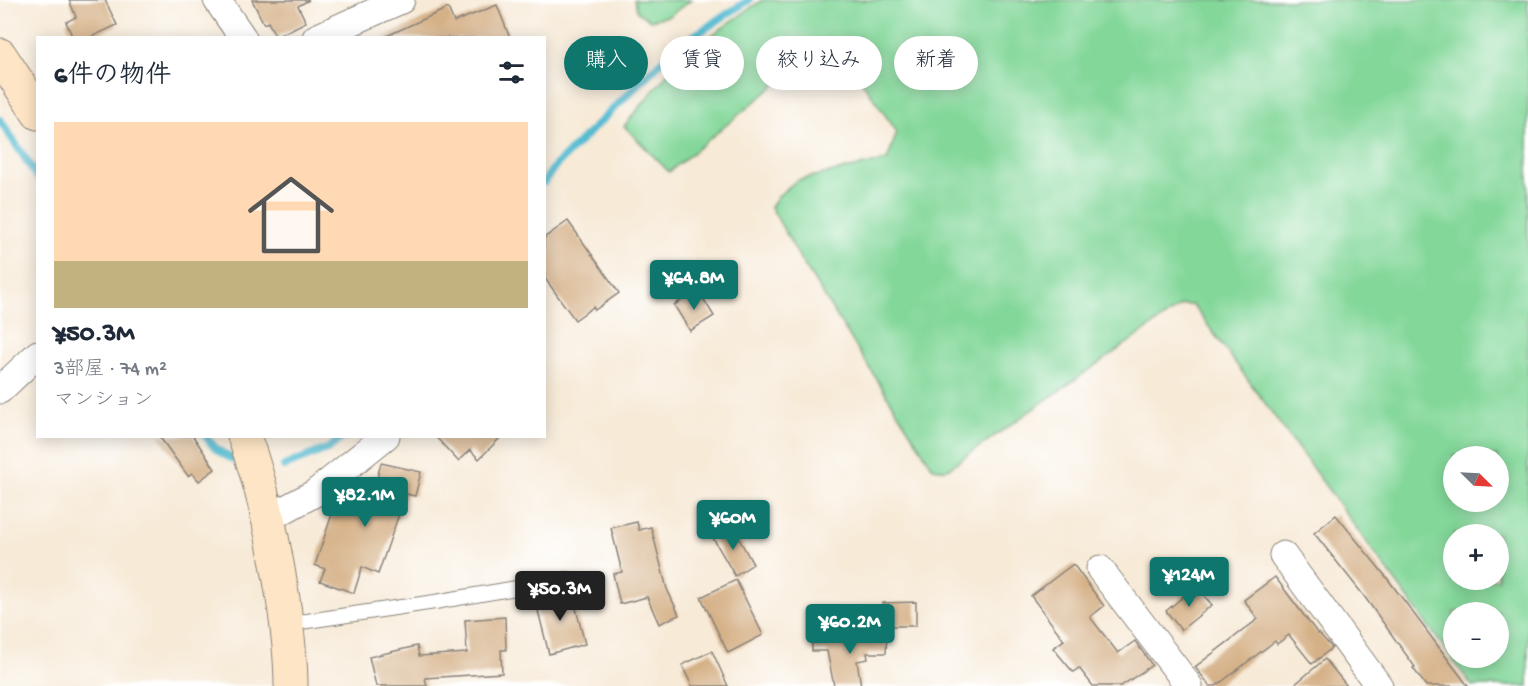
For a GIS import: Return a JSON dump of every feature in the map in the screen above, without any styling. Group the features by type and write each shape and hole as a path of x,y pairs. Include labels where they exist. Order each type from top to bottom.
{"street":[{"path":"217,0 242,36"},
{"path":"321,36 402,0"},
{"path":"0,55 36,110"},
{"path":"0,390 36,356"},
{"path":"245,438 260,480 269,518 287,624 291,657 291,686"},
{"path":"269,518 315,493 384,438"},
{"path":"1283,555 1378,686"},
{"path":"1100,570 1189,686"}],"lane":[{"path":"287,624 568,579"}],"green space":[{"path":"634,0 691,0 669,16 650,20 637,12"},
{"path":"762,0 1528,0 1528,686 1472,686 1459,668 1509,668 1509,602 1443,602 1443,646 1193,305 1182,305 946,470 933,468 801,260 771,207 778,196 797,180 887,160 897,132 868,90 882,90 882,36 756,36 756,90 769,90 669,172 624,126 660,83 660,90 744,90 744,36 711,36"}],"building":[{"path":"69,0 105,0 117,25 93,36 72,36 66,22 76,17"},
{"path":"252,0 309,0 298,6 306,22 278,36 275,36 268,22 264,24"},
{"path":"497,5 509,36 386,36 448,8 454,22"},
{"path":"568,221 619,293 595,310 593,307 575,320 546,280 546,237"},
{"path":"698,290 714,316 690,331 674,305"},
{"path":"160,438 194,438 215,469 199,481 192,473 188,476"},
{"path":"437,438 500,438 479,459 470,450 458,461"},
{"path":"381,463 421,472 415,496 406,494 378,574 362,567 354,593 320,581 325,569 315,565 335,505 347,509 350,499 365,504 371,477 377,478"},
{"path":"1336,515 1443,653 1443,668 1454,668 1468,686 1426,686 1364,596 1314,533"},
{"path":"637,522 639,530 651,527 667,589 679,615 659,624 647,597 620,604 613,574 622,572 611,528"},
{"path":"733,528 753,564 735,576 713,538"},
{"path":"1073,564 1104,606 1090,617 1118,653 1135,641 1152,665 1121,686 1093,686 1079,668 1073,672 1053,648 1064,640 1031,596"},
{"path":"1275,577 1318,634 1332,648 1312,664 1289,635 1277,644 1275,641 1216,686 1210,686 1195,667 1258,619 1244,600"},
{"path":"736,580 763,635 728,653 701,597"},
{"path":"1196,586 1212,605 1181,630 1166,611"},
{"path":"571,589 585,644 549,654 535,599"},
{"path":"916,602 916,626 882,626 882,603"},
{"path":"505,617 506,650 501,650 502,673 425,678 427,686 376,686 369,657 417,646 419,656 467,653 465,620"},
{"path":"865,632 887,633 886,653 867,653 868,659 857,661 861,686 834,686 827,651 812,651 812,642"},
{"path":"712,651 728,686 692,686 682,665"},
{"path":"1325,659 1347,686 1293,686"}],"waterway":[{"path":"546,179 555,166 675,48 749,0"},
{"path":"0,120 36,175"},
{"path":"207,438 220,452 238,461"},
{"path":"284,466 329,448 342,438"}]}
